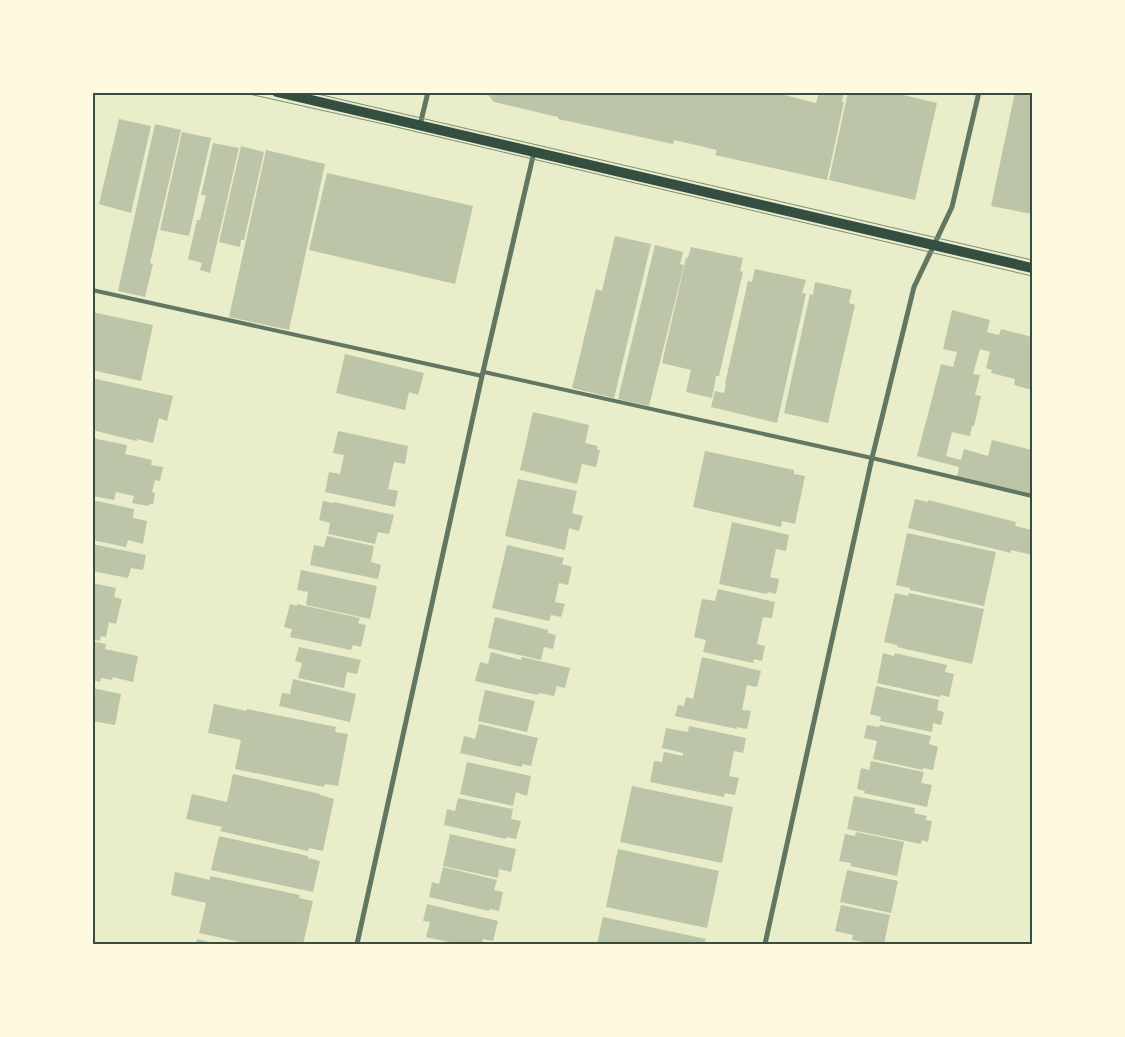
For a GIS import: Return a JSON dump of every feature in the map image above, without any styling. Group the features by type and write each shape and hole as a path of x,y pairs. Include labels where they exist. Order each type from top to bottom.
{"main road":[{"path":"277,92 1032,268"}],"street":[{"path":"420,125 428,92"},
{"path":"765,944 872,458 914,287 952,207 979,92"},
{"path":"357,944 534,152"}],"lane":[{"path":"92,290 872,458 1032,496"}],"building":[{"path":"486,92 773,92 816,103 818,96 824,92 844,92 842,102 844,102 827,180 715,155 717,150 674,140 673,144 558,119 558,117 494,102"},
{"path":"848,92 891,92 937,103 915,200 829,180"},
{"path":"1015,92 1032,93 1032,214 991,206"},
{"path":"119,119 151,126 131,213 99,204"},
{"path":"155,124 181,130 150,263 153,264 145,297 118,291"},
{"path":"182,132 211,138 189,236 160,230"},
{"path":"213,143 239,148 210,273 200,270 202,263 188,259 197,220 200,220 206,195 201,195"},
{"path":"241,146 264,152 244,240 241,240 240,247 219,242"},
{"path":"266,150 325,164 289,330 229,317"},
{"path":"327,173 473,206 455,284 309,250"},
{"path":"615,236 651,244 614,398 572,388 596,289 602,291"},
{"path":"655,245 683,252 680,264 684,265 649,406 618,399"},
{"path":"691,247 743,258 740,271 743,272 719,376 716,376 712,398 686,392 691,370 662,363 686,258 688,258"},
{"path":"755,269 806,280 802,293 806,294 777,423 711,407 715,391 724,393 748,281 752,282"},
{"path":"815,282 852,290 849,303 855,305 828,423 784,413 810,294 813,295"},
{"path":"952,310 990,320 987,332 999,335 1001,329 1032,337 1032,390 1014,385 1015,379 991,373 992,370 986,368 990,352 980,349 973,374 980,375 975,395 981,396 974,426 972,426 970,436 952,432 946,456 961,460 964,449 988,456 992,440 1032,450 1032,496 957,477 959,467 917,456 941,364 953,367 957,352 943,349"},
{"path":"92,312 153,325 141,381 92,370"},
{"path":"345,354 424,373 418,395 409,392 405,410 336,393"},
{"path":"92,378 173,396 167,421 159,418 153,443 92,430"},
{"path":"533,412 589,425 585,443 598,446 597,450 600,450 596,467 582,464 577,484 520,470"},
{"path":"338,431 408,446 405,464 394,462 388,489 398,491 395,507 325,492 329,472 340,474 344,455 333,453"},
{"path":"92,438 127,445 125,454 152,460 151,465 163,467 160,481 155,480 152,492 155,493 153,504 149,504 149,506 132,503 134,496 116,492 114,500 92,496"},
{"path":"705,451 794,470 794,474 805,476 795,524 782,521 781,527 693,507"},
{"path":"518,479 577,491 572,513 583,516 579,531 569,528 565,550 505,536"},
{"path":"915,499 928,502 928,500 1016,522 1015,526 1032,530 1032,555 1011,550 1011,553 908,528"},
{"path":"92,500 134,509 133,518 147,521 143,544 128,540 126,547 92,540"},
{"path":"323,501 394,515 389,534 378,532 375,544 328,534 330,523 319,520"},
{"path":"732,522 789,535 786,551 776,549 770,577 779,579 776,594 768,592 767,594 719,584"},
{"path":"907,533 996,552 984,606 910,590 910,588 896,585"},
{"path":"327,536 374,546 371,562 381,565 378,579 310,565 314,545 324,547"},
{"path":"92,544 146,555 143,570 131,568 128,578 92,571"},
{"path":"507,545 564,558 562,564 572,567 568,585 559,583 555,602 565,604 561,617 551,615 549,621 492,608"},
{"path":"301,570 377,586 370,619 306,605 308,592 297,590"},
{"path":"92,583 116,588 114,597 122,599 116,624 109,622 106,637 101,636 100,641 92,639"},
{"path":"718,589 775,602 772,618 763,617 757,644 765,646 762,661 754,659 753,663 703,652 706,640 694,637 702,599 715,601"},
{"path":"895,593 908,596 909,593 984,609 972,664 897,647 897,645 884,642"},
{"path":"290,604 360,618 358,623 366,625 361,647 353,645 351,650 290,637 292,629 284,627"},
{"path":"495,617 548,630 548,633 556,635 553,649 544,647 541,660 488,648"},
{"path":"92,641 106,644 105,649 138,656 133,682 113,677 112,680 101,678 100,682 92,680"},
{"path":"299,647 361,660 357,674 347,672 344,688 298,678 302,663 295,661"},
{"path":"491,652 521,660 522,657 570,668 565,688 557,686 554,696 539,693 538,695 475,681 480,662 488,664"},
{"path":"883,653 894,656 895,653 947,665 945,672 954,674 949,697 940,695 940,697 877,683"},
{"path":"702,657 761,671 757,687 747,685 742,710 751,711 747,729 737,727 737,729 675,716 678,705 684,706 686,697 693,699"},
{"path":"293,679 356,694 350,722 279,706 282,693 290,694"},
{"path":"876,686 939,700 937,710 944,712 941,725 933,723 932,732 880,721 881,717 870,714"},
{"path":"92,688 121,694 115,725 92,721"},
{"path":"485,690 535,701 527,732 478,721"},
{"path":"214,704 336,727 335,732 348,734 338,786 325,784 324,787 235,769 241,740 208,733"},
{"path":"479,724 538,738 531,766 522,764 522,767 460,753 464,736 475,739"},
{"path":"867,725 879,727 880,725 931,736 929,744 938,747 933,770 923,768 923,770 873,759 877,741 864,738"},
{"path":"689,726 746,738 743,753 734,751 729,776 739,778 735,795 725,793 724,797 650,782 654,761 662,762 664,752 683,756 683,753 662,748 666,728 688,732"},
{"path":"871,761 924,772 921,783 932,785 927,807 864,793 865,791 857,789 861,768 869,770"},
{"path":"467,762 531,776 527,796 516,792 513,806 460,794"},
{"path":"233,774 334,799 323,851 309,848 308,851 220,831 222,827 186,819 192,794 227,802"},
{"path":"632,786 733,807 722,863 620,842"},
{"path":"854,796 915,808 914,813 927,816 926,820 932,821 928,842 922,840 921,844 847,829"},
{"path":"458,798 513,809 511,819 521,821 516,839 506,837 506,839 444,825 447,809 455,811"},
{"path":"856,832 904,842 897,876 851,866 851,863 839,861 845,834 855,836"},
{"path":"450,834 516,849 511,872 499,869 498,878 443,866"},
{"path":"219,836 308,856 308,858 320,861 313,892 211,870"},
{"path":"618,849 719,871 707,928 606,907"},
{"path":"443,867 497,880 494,890 503,892 499,911 490,909 489,911 429,897 432,882 439,884"},
{"path":"847,870 898,881 891,913 840,902"},
{"path":"175,872 210,880 210,876 300,895 299,898 313,901 303,944 249,944 199,933 206,903 171,895"},
{"path":"427,904 498,921 493,941 483,939 482,944 458,944 426,937 430,922 423,921"},
{"path":"841,905 890,915 884,944 852,940 853,935 835,931"},
{"path":"603,917 706,939 704,944 597,944"},
{"path":"197,939 217,944 196,944"}],"tram line":[{"path":"240,92 1032,276"},
{"path":"309,92 1032,260"}]}
